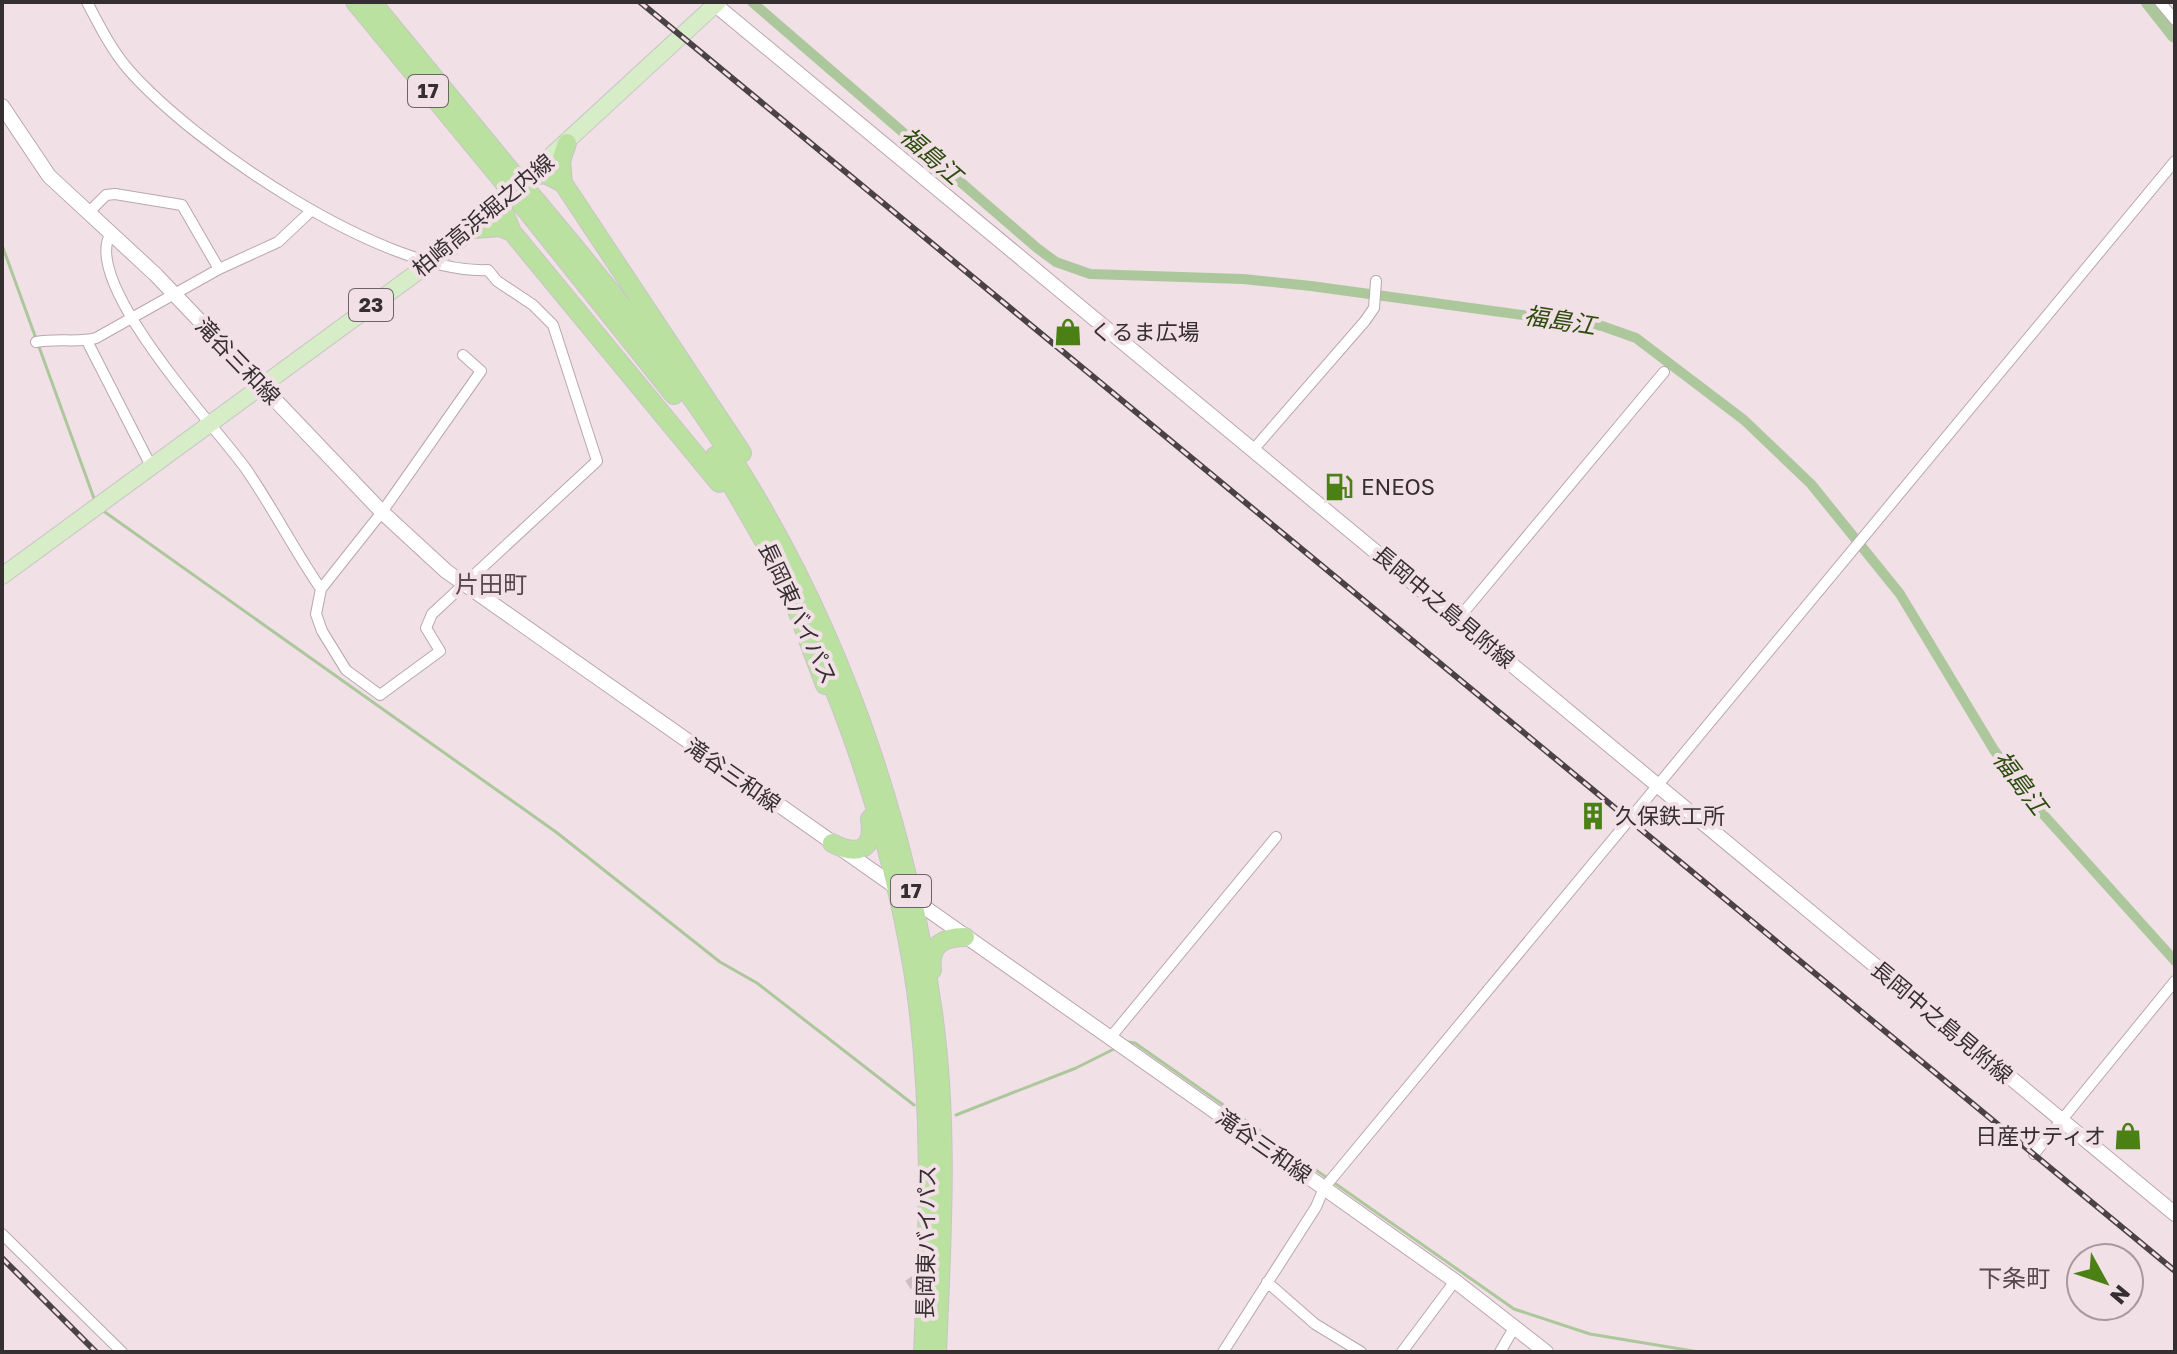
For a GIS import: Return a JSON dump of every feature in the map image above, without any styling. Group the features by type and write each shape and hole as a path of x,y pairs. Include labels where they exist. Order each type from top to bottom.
{"highway":[{"name":"17","path":"355,2 506,175"},
{"name":"17","path":"372,2 506,175 572,254 729,467"},
{"path":"567,143 561,161 563,183 593,229 729,467"},
{"path":"531,176 545,174 563,183"},
{"path":"508,197 505,215 512,232 636,378 729,467"},
{"path":"474,229 500,227 512,232"},
{"name":"長岡東バイパス","path":"729,467 786,581 835,690 895,888 913,972 922,1072 927,1163 923,1352"},
{"name":"長岡東バイパス","path":"729,467 778,524 862,724 913,901 932,1007 937,1063 941,1253 937,1352"},
{"path":"786,581 858,774 871,823 870,838 861,849 850,852 832,843"},
{"path":"941,1253 946,1176 944,1078 932,956 942,940 965,937"}],"main road":[{"name":"柏崎高浜堀之内線","path":"2,576 474,229 715,3"},
{"name":"長岡中之島見附線","path":"715,3 2175,1214"},
{"name":"滝谷三和線","path":"2,106 49,176 90,211 175,295 382,512 431,558 1455,1281 1546,1352"}],"street":[{"path":"87,2 117,55 157,100 258,178 363,236 455,269 488,270 545,316 558,340 576,405 597,461 588,474 463,583 426,623 427,633 440,651 380,695 346,670 318,624 316,614 321,589 382,512 481,371 463,355"},
{"path":"2160,2 2175,20"},
{"path":"1223,1352 1324,1188 2175,161"},
{"path":"90,211 106,195 115,194 182,205 219,269"},
{"path":"36,342 67,337 87,341 219,269 278,242 312,210"},
{"path":"111,233 106,241 105,260 132,319 170,374 248,473 321,589"},
{"path":"1253,450 1365,321 1374,301 1376,284"},
{"path":"87,341 151,466"},
{"path":"1458,619 1664,372"},
{"path":"1110,1038 1276,837"},
{"path":"2034,1154 2175,981"},
{"path":"2,1234 122,1352"},
{"path":"1402,1352 1455,1281"},
{"path":"1267,1282 1315,1324 1361,1352"},
{"path":"1500,1352 1514,1328"}],"waterway":[{"name":"福島江","path":"752,2 1056,262 1090,274 1243,279 1311,286 1602,326 1636,338 1744,420 1811,484 1900,594 1994,750 2033,803 2175,961"},
{"path":"2149,2 2175,35"},
{"path":"2,245 95,501"},
{"path":"102,510 556,832 720,962 757,983 914,1105"},
{"path":"1128,1042 1135,1043 1514,1309 1590,1334 1699,1352"},
{"path":"956,1115 1076,1068 1118,1047"}],"tunnel":[{"path":"908,1285 926,1273"}],"railway":[{"path":"640,2 2175,1271"},
{"path":"2,1258 96,1352"}],"place":[{"name":"くるま広場","path":"1068,332"},
{"name":"ENEOS","path":"1339,487"},
{"name":"久保鉄工所","path":"1593,816"},
{"name":"日産サティオ","path":"2128,1136"}],"district":[{"name":"片田町","path":"491,585"},
{"name":"下条町","path":"2014,1279"}]}
